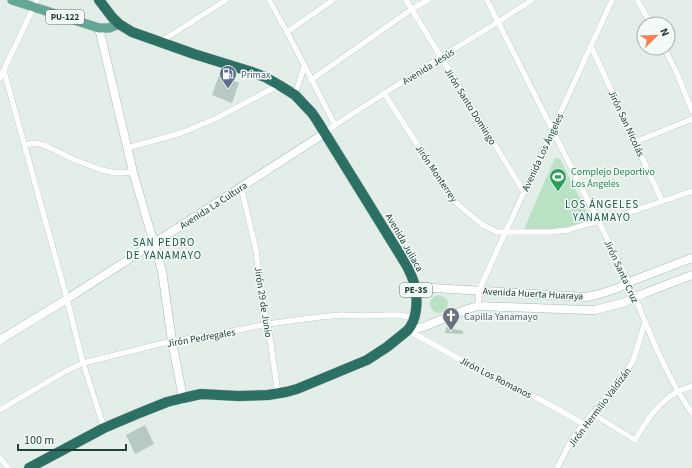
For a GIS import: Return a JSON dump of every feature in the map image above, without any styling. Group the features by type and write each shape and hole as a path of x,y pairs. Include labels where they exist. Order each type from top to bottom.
{"highway":[{"name":"Avenida Juliaca","path":"29,468 104,428 167,402 201,394 238,396 278,394 302,386 367,360 387,347 408,330 412,326 414,318 416,303 415,287 407,266 312,113 295,95 265,77 132,32 119,24 99,0"}],"main road":[{"name":"PU-122","path":"12,0 35,4 100,28 109,28 119,24"}],"street":[{"path":"160,42 226,0"},
{"path":"269,0 335,125"},
{"path":"287,32 333,0"},
{"name":"Jirón Santo Domingo","path":"406,0 524,192"},
{"path":"311,80 412,9 428,0"},
{"name":"Jirón Santa Cruz","path":"487,0 630,282 645,322 667,371 692,413"},
{"name":"Avenida Jesús","path":"325,133 384,93 532,0"},
{"name":"Avenida Los Ángeles","path":"478,306 479,290 612,0"},
{"path":"637,0 646,16"},
{"path":"0,78 35,4"},
{"path":"100,28 133,172 162,270 172,341 183,398"},
{"name":"Jirón San Nicolás","path":"591,46 662,201"},
{"path":"668,56 676,71 692,111"},
{"path":"295,95 304,67"},
{"path":"4,71 83,362 104,428"},
{"path":"127,148 181,133 215,119 279,85"},
{"name":"Jirón Monterrey","path":"384,93 455,202 473,218 497,232 560,232 626,214 692,191"},
{"path":"635,142 692,119"},
{"name":"Avenida La Cultura","path":"0,340 67,299 325,133"},
{"path":"25,145 44,145 75,160 102,170 116,173 133,172"},
{"name":"Jirón 29 de Junio","path":"241,187 256,250 261,295 268,324 278,394"},
{"name":"Avenida Huerta Huaraya","path":"415,287 586,296 600,294 618,288 692,258"},
{"name":"Avenida Huerta Huaraya","path":"408,330 423,327 478,306 590,310 623,303 692,275"},
{"name":"Jirón Pedregales","path":"0,410 66,370 83,362 172,341 268,324 319,317 342,315 393,315 414,318"},
{"name":"Jirón Hermilio Valdizán","path":"557,468 571,441 632,363 645,322"},
{"name":"Jirón Los Romanos","path":"408,330 468,364 539,399 584,424"},
{"path":"593,414 635,440 661,404 678,391 692,386"},
{"path":"0,458 8,468"}],"green space":[{"name":"Complejo Deportivo Los Ángeles","path":"555,158 560,159 593,224 569,231 525,231 524,229"},
{"path":"439,295 445,298 448,304 445,310 439,313 433,310 430,304 433,298"}],"building":[{"path":"219,75 239,83 232,103 212,95"},
{"name":"Capilla Yanamayo","path":"446,327 463,331 463,334 445,333"},
{"path":"145,425 154,444 135,454 126,435"}],"place":[{"name":"Primax","path":"228,89"},
{"name":"Complejo Deportivo Los Ángeles","path":"558,192"},
{"name":"Capilla Yanamayo","path":"451,331"}],"district":[{"name":"LOS ÁNGELES YANAMAYO","path":"602,210"},
{"name":"SAN PEDRO DE YANAMAYO","path":"164,248"}]}
